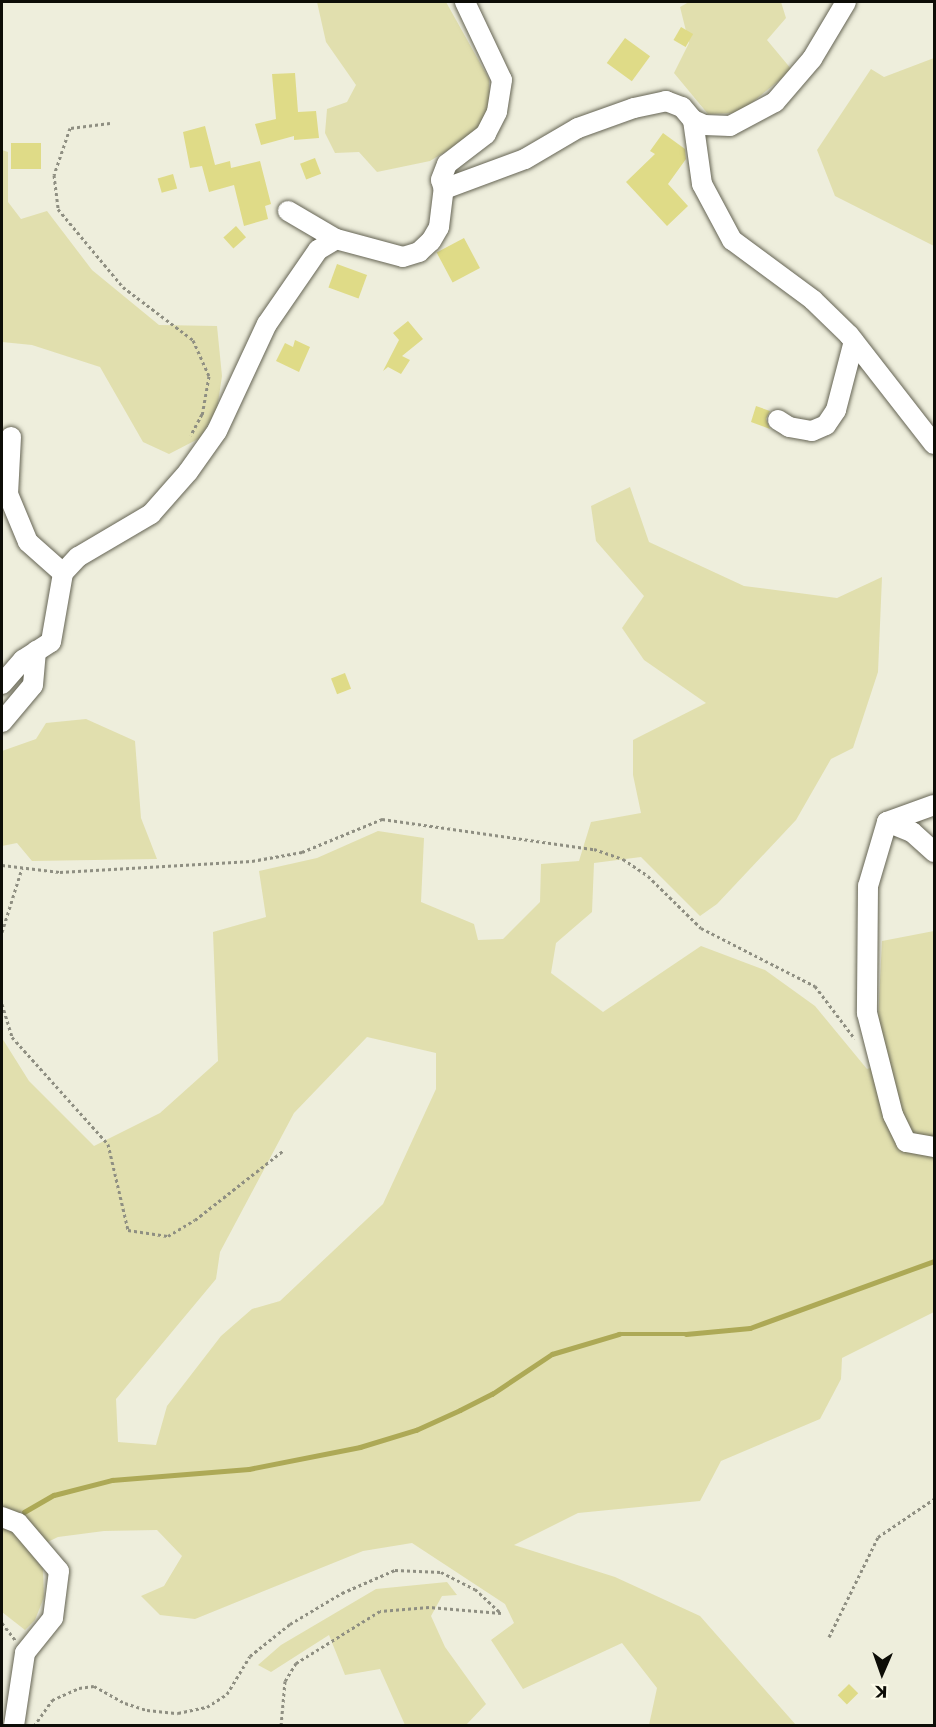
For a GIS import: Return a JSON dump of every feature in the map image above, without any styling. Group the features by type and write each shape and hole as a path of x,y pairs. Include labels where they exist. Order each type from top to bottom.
{"street":[{"path":"288,211 336,239 403,258 419,252 431,241 439,227 444,189 441,180 447,164 486,134 497,112 502,80 465,2"},
{"path":"444,189 525,159 578,128 634,108 666,102 682,107 693,120 704,125 730,126 775,102 812,59 846,2"},
{"path":"693,120 702,184 732,240 813,300 855,341 934,444"},
{"path":"2,684 36,651 51,642 56,631 63,573 78,557 151,514 170,496 217,431 267,324 305,265 318,250 336,239"},
{"path":"778,420 789,427 812,431 826,425 836,410 855,341"},
{"path":"11,437 8,494 28,542 63,573"},
{"path":"2,722 33,685 36,651"},
{"path":"887,822 934,805"},
{"path":"887,822 912,832 934,852"},
{"path":"887,822 868,886 867,1013 893,1115 906,1142 934,1147"},
{"path":"2,1517 18,1523 59,1571 53,1618 25,1653 14,1725"}],"path":[{"path":"110,123 70,128 54,175 58,209 123,287 193,340 208,376 202,414 187,443"},
{"path":"2,865 60,872 252,861 302,852 367,822 382,819 594,849 623,859 648,876 701,928 815,986 862,1047"},
{"path":"2,932 22,868"},
{"path":"2,1004 12,1037 108,1144 128,1230 168,1236 195,1220 284,1150"},
{"path":"829,1637 878,1537 934,1499"},
{"path":"34,1725 52,1700 79,1688 93,1686 147,1710 178,1713 207,1707 227,1694 250,1656 290,1624 342,1593 395,1570 441,1572 475,1589 501,1613 429,1606 380,1611 296,1663 285,1681 281,1725"}],"shaded area":[{"path":"317,2 446,2 489,79 490,109 476,133 430,161 377,172 359,152 335,153 325,133 327,109 347,102 356,85 326,42"},
{"path":"689,2 781,2 786,18 767,40 792,70 739,113 708,114 674,73 689,43 680,7"},
{"path":"934,58 934,246 835,196 817,150 871,69 884,77"},
{"path":"2,150 8,152 8,202 21,219 47,211 92,270 159,325 217,326 222,376 217,409 200,438 169,454 143,442 100,367 32,345 2,342"},
{"path":"630,487 649,542 744,586 837,598 882,577 878,672 853,748 831,759 796,820 717,904 700,916 641,857 594,863 592,912 556,943 551,973 603,1012 701,946 765,970 815,1006 867,1069 889,1061 878,1020 882,941 934,931 934,1312 842,1358 841,1379 820,1419 721,1461 700,1501 578,1513 514,1545 615,1577 700,1616 796,1725 649,1725 657,1688 622,1643 523,1689 491,1640 514,1623 505,1604 412,1543 363,1551 195,1619 160,1615 141,1596 164,1586 182,1556 157,1530 104,1531 58,1537 29,1551 43,1569 44,1597 35,1620 25,1630 2,1612 2,1038 29,1081 94,1146 160,1113 218,1061 213,932 266,917 259,871 317,858 378,831 424,838 421,902 474,924 478,940 503,939 540,902 541,864 579,861 591,822 641,813 633,775 633,740 706,703 644,660 622,628 644,596 596,541 591,506","holes":["367,1037 436,1053 436,1089 383,1204 280,1301 252,1309 221,1336 167,1406 156,1445 118,1442 116,1399 216,1279 220,1252 294,1113"]},
{"path":"86,719 135,741 141,818 157,859 32,861 17,843 2,846 2,751 36,739 46,723"},
{"path":"447,1582 457,1595 442,1596 431,1616 445,1647 486,1704 466,1725 405,1725 380,1669 345,1675 329,1635 271,1672 258,1665 281,1645 376,1589"}],"building":[{"path":"681,27 693,34 686,47 674,40"},
{"path":"625,38 650,56 632,81 607,63"},
{"path":"295,73 298,112 316,111 319,138 294,140 294,136 261,145 255,124 276,119 272,74"},
{"path":"205,126 215,165 230,161 231,168 260,161 271,204 265,206 268,219 244,226 234,185 209,192 202,166 190,168 183,132"},
{"path":"663,133 685,149 686,159 668,184 688,206 667,226 626,182 655,154 650,151"},
{"path":"11,143 41,143 41,169 11,169"},
{"path":"315,158 321,174 306,180 300,164"},
{"path":"173,174 177,188 162,193 158,178"},
{"path":"236,226 246,237 233,249 223,237"},
{"path":"464,238 480,268 453,283 437,253"},
{"path":"337,264 367,275 359,298 328,287"},
{"path":"408,321 423,339 402,356 410,360 401,374 388,367 383,371 399,340 393,333"},
{"path":"295,340 310,347 299,372 276,361 285,343 293,347"},
{"path":"756,406 770,411 766,419 770,429 751,422"},
{"path":"345,673 351,689 337,694 331,678"},
{"path":"849,1684 858,1693 847,1705 838,1695"}],"waterway":[{"path":"24,1512 54,1495 112,1480 249,1469 360,1447 416,1430 460,1410 492,1394 552,1354 619,1334 686,1334 750,1328 934,1261"}]}
